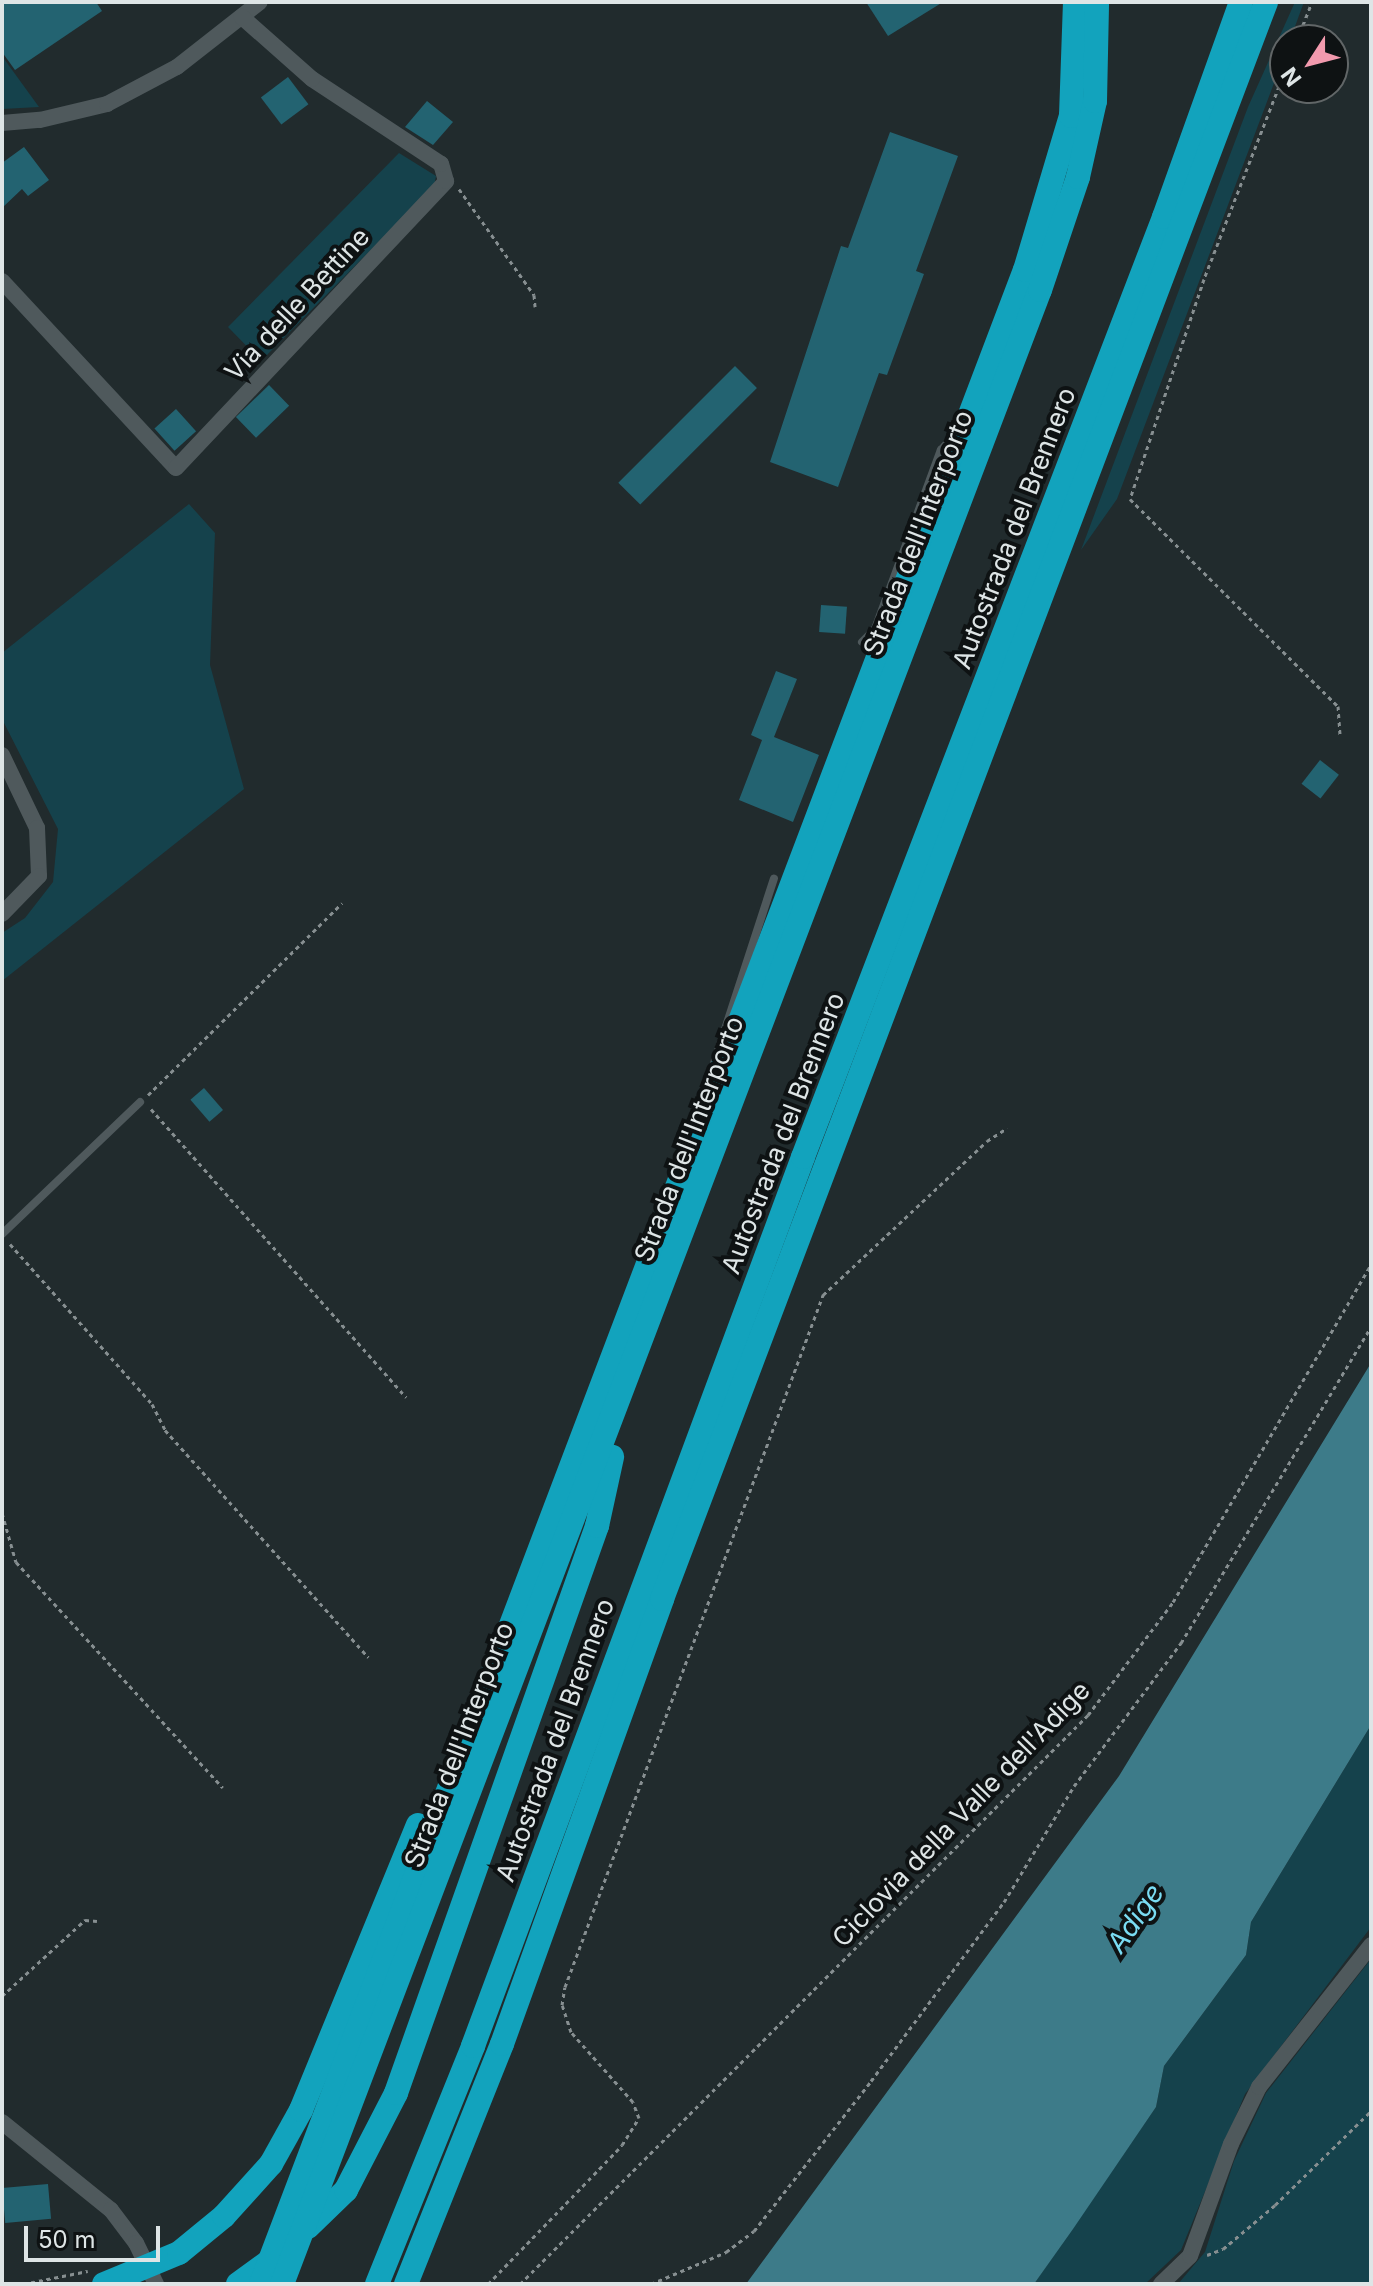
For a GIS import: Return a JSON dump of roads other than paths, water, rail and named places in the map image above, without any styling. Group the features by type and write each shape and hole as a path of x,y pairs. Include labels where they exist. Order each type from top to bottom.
{"highway":[{"name":"Strada dell'Interporto","path":"261,2284 506,1634 711,1103 1051,197 1071,116 1075,2"},
{"name":"Strada dell'Interporto","path":"282,2284 628,1381 1040,290 1078,177 1095,101 1097,2"},
{"name":"Autostrada del Brennero","path":"377,2284 473,2046 803,1157 1164,217 1241,2"},
{"name":"Autostrada del Brennero","path":"406,2284 502,2044 662,1599 1266,2"},
{"path":"238,2284 282,2252 346,2190 396,2093 597,1526 628,1381"},
{"path":"100,2276 179,2253 224,2216 271,2164 301,2110 456,1733 506,1634"}],"street":[{"path":"2,123 40,120 107,104 177,67 260,2"},
{"name":"Via delle Bettine","path":"2,281 176,468 446,181 441,164 312,79 242,17"},
{"path":"2,755 37,828 39,876 2,914"},
{"path":"1164,2281 1190,2256 1231,2144 1259,2087 1371,1945"},
{"path":"2,2122 95,2195 121,2221 141,2252 156,2284"}],"lane":[{"path":"862,642 875,629 941,450 967,420"},
{"path":"711,1103 714,1053 774,878"},
{"path":"2,1235 140,1102"}],"water":[{"name":"Adige","path":"1371,1363 1371,1725 1251,1922 1246,1955 1164,2066 1156,2107 1034,2284 746,2284 1119,1776"}]}
